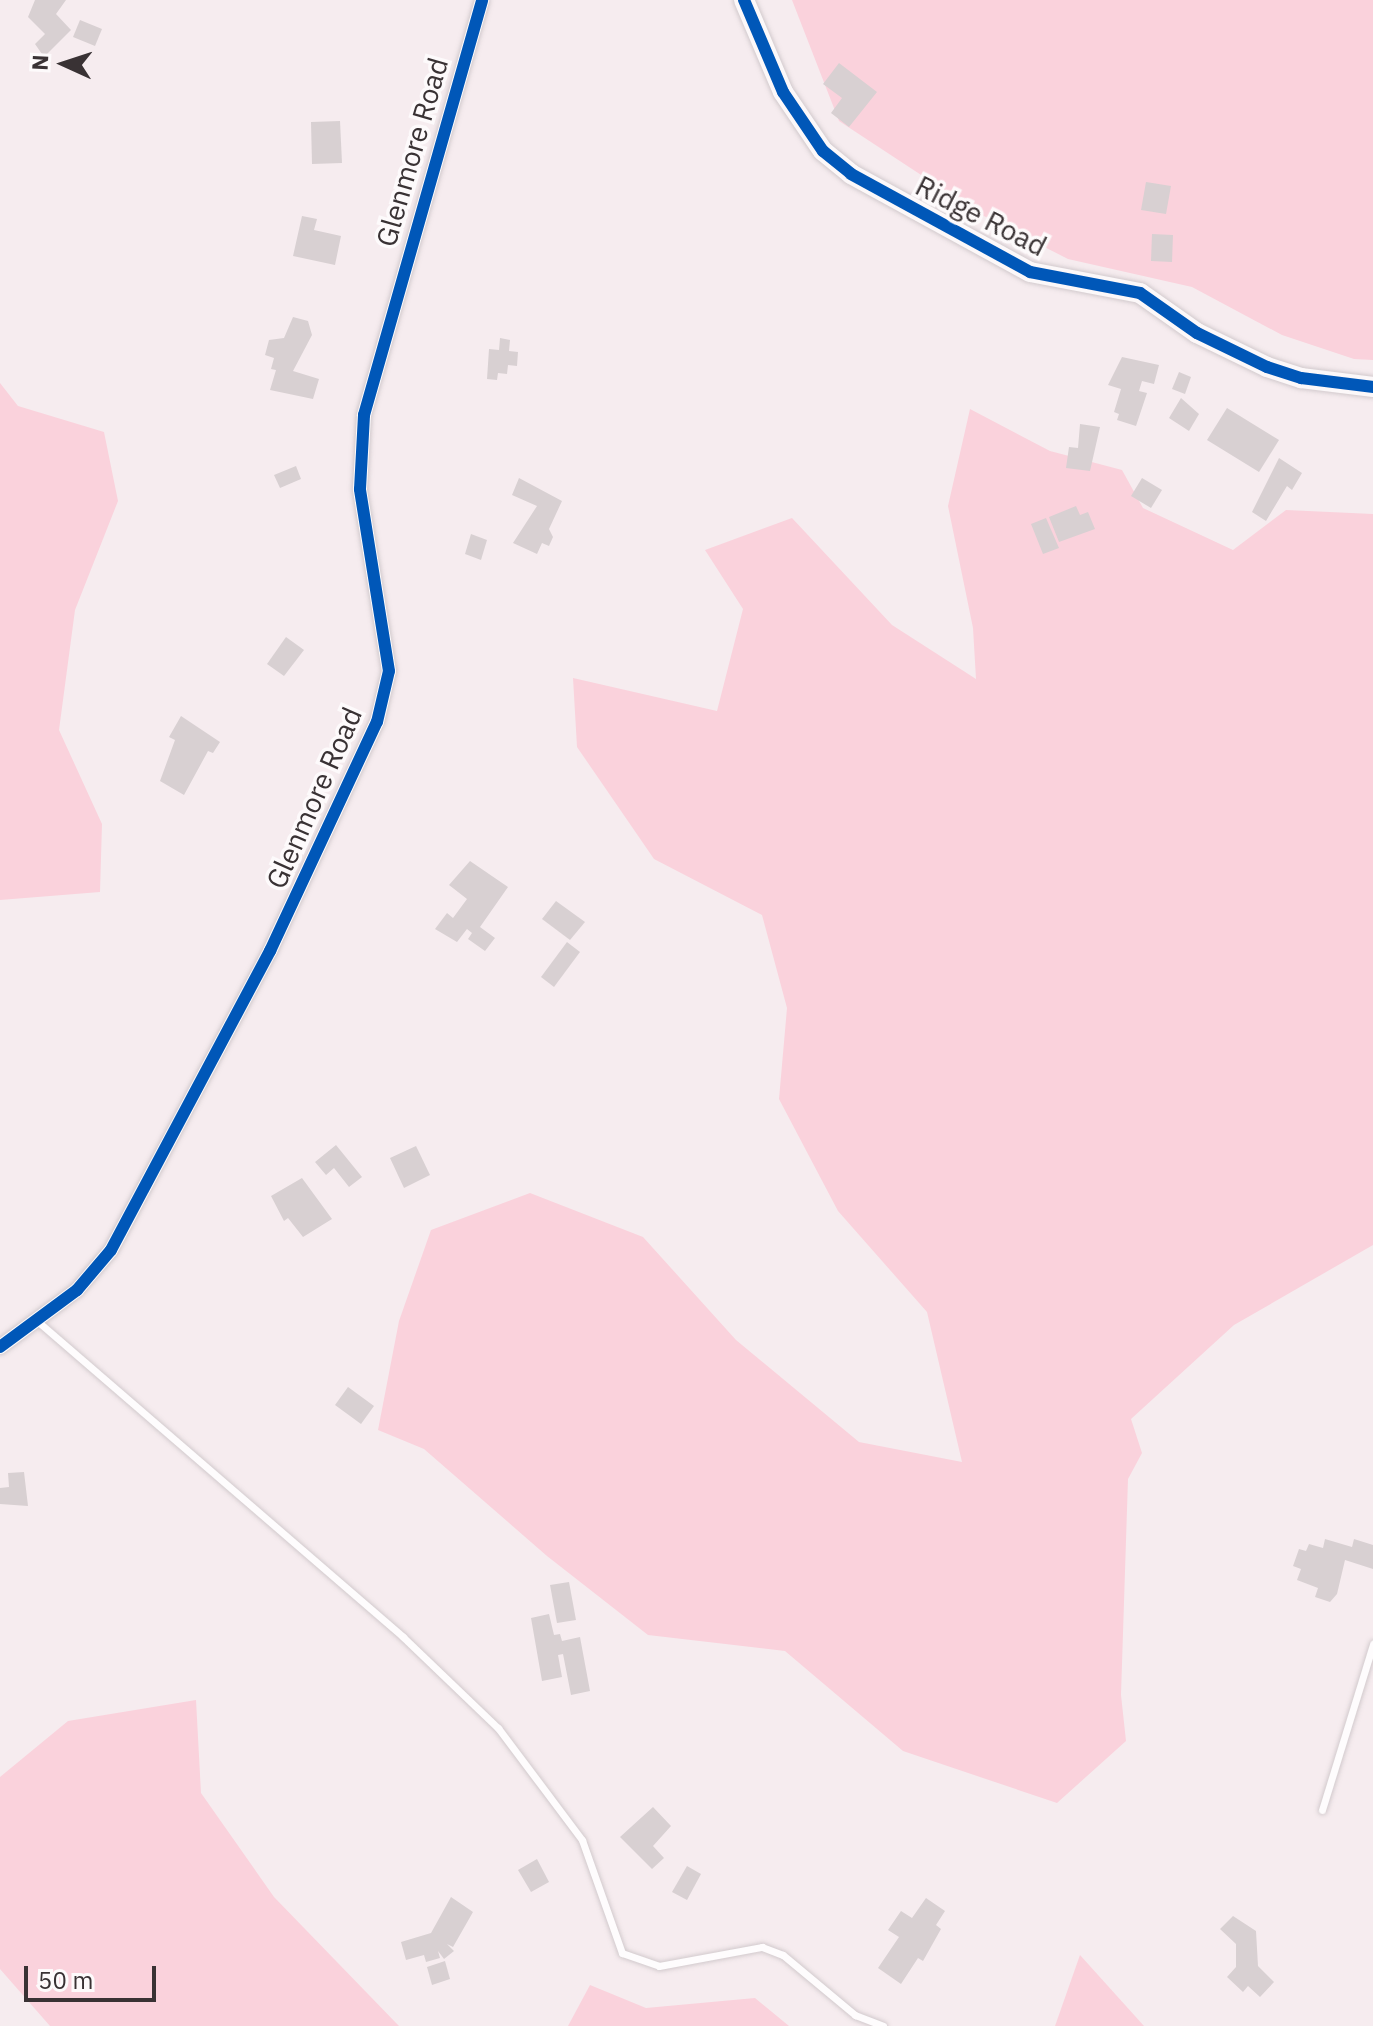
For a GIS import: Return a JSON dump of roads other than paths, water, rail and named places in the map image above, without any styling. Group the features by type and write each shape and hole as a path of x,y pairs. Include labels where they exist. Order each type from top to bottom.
{"street":[{"name":"Glenmore Road","path":"0,1347 98,1270 133,1214 270,951 377,722 389,671 360,489 364,415 482,0"},
{"name":"Ridge Road","path":"744,0 783,92 823,151 851,174 1030,272 1140,293 1197,333 1267,367 1301,378 1373,387"}],"lane":[{"path":"36,1320 403,1637 498,1728 582,1840 622,1953 659,1966 762,1947 783,1955 855,2015 883,2026"},
{"path":"1322,1810 1373,1644"}]}
